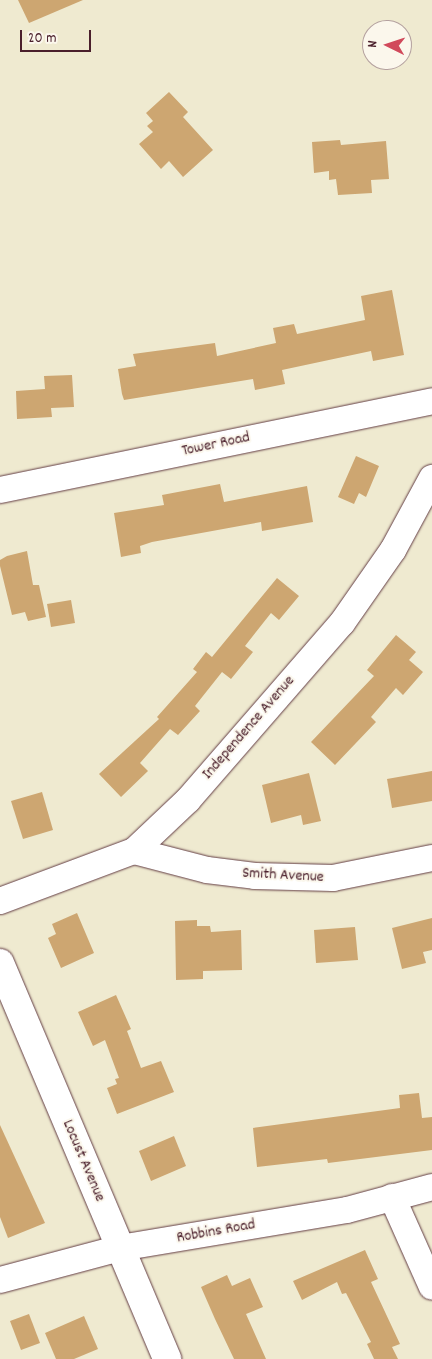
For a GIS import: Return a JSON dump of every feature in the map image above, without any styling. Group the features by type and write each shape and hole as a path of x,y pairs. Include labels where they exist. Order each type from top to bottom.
{"street":[{"name":"Tower Road","path":"0,490 432,401"},
{"name":"Independence Avenue","path":"0,901 134,850 188,800 342,623 393,550 432,478"},
{"name":"Smith Avenue","path":"134,850 207,870 265,876 333,878 432,858"},
{"name":"Locust Avenue","path":"0,963 167,1359"},
{"name":"Robbins Road","path":"0,1280 120,1248 347,1210 432,1187"},
{"path":"392,1197 432,1287"}],"building":[{"path":"18,0 83,0 29,23"},
{"path":"169,92 188,112 183,117 213,150 183,177 169,161 161,169 139,144 153,132 147,126 153,121 146,113"},
{"path":"340,140 341,145 386,141 389,179 371,180 372,193 338,195 336,179 329,180 329,171 314,173 312,142"},
{"path":"392,290 404,355 373,361 371,351 282,370 285,384 255,390 253,379 124,400 118,369 136,366 133,354 215,343 217,356 276,343 273,328 294,324 297,334 365,320 361,296"},
{"path":"72,375 74,407 51,408 52,417 17,419 16,391 45,389 44,376"},
{"path":"356,456 379,466 366,497 359,493 354,504 338,497"},
{"path":"220,484 224,502 307,486 313,522 262,531 261,522 152,542 140,546 141,553 121,557 114,513 164,505 162,495"},
{"path":"27,551 33,585 39,585 46,617 28,621 25,612 12,615 0,566 0,560 7,556"},
{"path":"277,578 299,596 279,620 271,613 245,646 253,652 231,679 222,672 195,706 200,711 178,735 170,729 140,763 148,771 121,797 99,774 159,719 157,717 197,672 193,669 206,652 212,657"},
{"path":"71,600 75,623 51,627 47,604"},
{"path":"396,635 416,652 409,660 423,672 403,695 396,688 371,717 376,722 335,765 311,742 374,676 367,670"},
{"path":"432,771 432,801 392,808 387,779"},
{"path":"309,773 321,821 303,825 301,815 271,823 262,785"},
{"path":"42,792 53,830 23,839 11,801"},
{"path":"77,913 94,953 61,968 48,938 56,934 52,924"},
{"path":"432,918 432,950 423,952 426,963 402,969 392,928"},
{"path":"197,920 197,926 210,926 211,932 241,930 242,970 203,971 203,979 176,980 175,921"},
{"path":"355,927 358,960 316,963 314,930"},
{"path":"116,995 131,1029 127,1031 141,1068 161,1061 174,1092 117,1114 107,1088 117,1084 115,1079 119,1078 105,1040 93,1046 78,1012"},
{"path":"419,1093 422,1118 432,1117 432,1150 328,1163 327,1159 257,1167 253,1128 400,1108 399,1095"},
{"path":"0,1125 45,1223 8,1238 0,1217"},
{"path":"174,1136 186,1166 151,1181 139,1151"},
{"path":"365,1250 378,1279 371,1282 400,1344 392,1347 398,1359 374,1359 367,1344 371,1342 346,1293 342,1294 337,1282 302,1300 293,1281"},
{"path":"227,1275 232,1286 250,1278 263,1307 246,1314 266,1359 234,1359 215,1319 201,1287"},
{"path":"29,1314 40,1343 21,1350 10,1321"},
{"path":"84,1316 98,1349 74,1359 56,1359 45,1333"}]}
